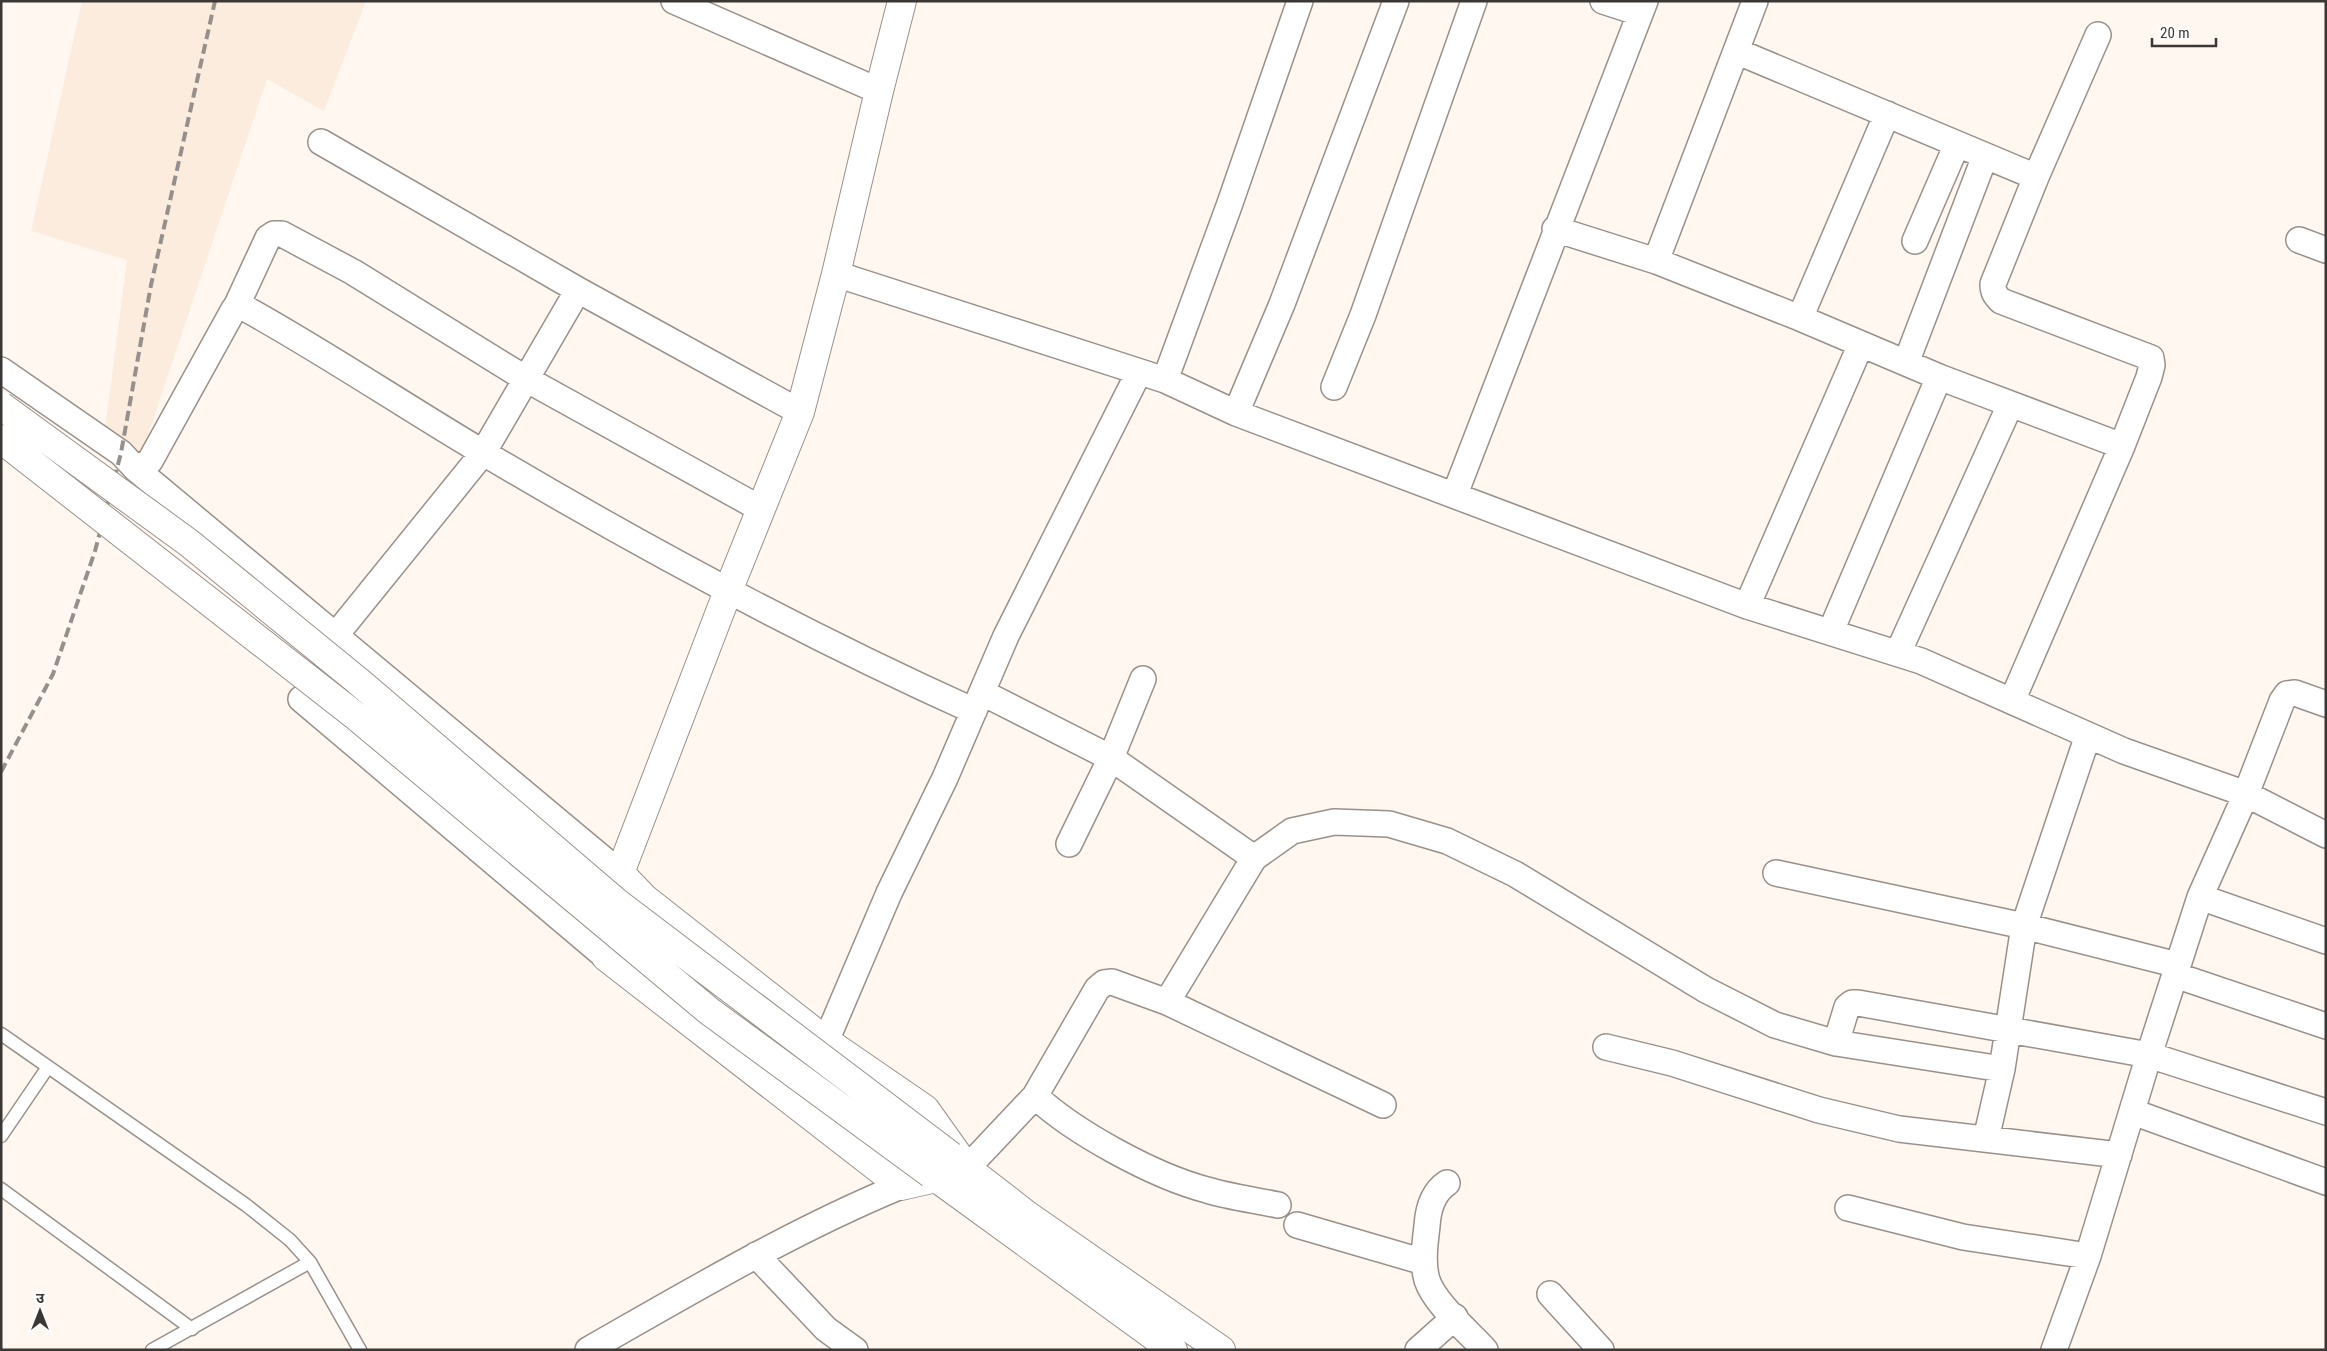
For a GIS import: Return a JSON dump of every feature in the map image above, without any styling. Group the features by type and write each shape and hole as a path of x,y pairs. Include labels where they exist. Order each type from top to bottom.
{"main road":[{"path":"902,1 878,91 836,274 800,412 728,591 620,873 606,957 901,1186 934,1176"},
{"path":"1,406 190,543 358,681 616,902 1027,1215 1221,1350"},
{"path":"1,439 357,717 709,1011 1173,1350"},
{"path":"620,873 644,898 826,1041 925,1109 959,1162"}],"street":[{"path":"674,1 878,91"},
{"path":"1165,380 1300,1"},
{"path":"1236,413 1282,304 1396,1"},
{"path":"1334,387 1363,315 1474,1"},
{"path":"1455,494 1642,7 1603,1"},
{"path":"1656,262 1755,1"},
{"path":"2012,701 2122,446 2152,365 2150,358 2001,301 1993,290 1993,284 2036,177 2098,35"},
{"path":"1736,51 2036,177"},
{"path":"1800,318 1887,114"},
{"path":"321,142 578,290 800,412"},
{"path":"1915,241 1957,144"},
{"path":"1906,363 1985,156"},
{"path":"1556,229 1656,262 1800,318 1939,377 2122,446"},
{"path":"136,469 150,461 155,454 236,307 268,238 274,234 282,234 353,272 526,379 761,509"},
{"path":"2299,240 2326,250"},
{"path":"836,274 1165,380 1236,413 1455,494 1747,606 1898,653 2124,751 2246,794 2326,835"},
{"path":"336,636 483,453 578,290"},
{"path":"236,307 240,306 269,322 483,453 728,591 872,665 979,702 1111,758 1254,858"},
{"path":"1747,606 1861,344"},
{"path":"1,370 121,453 136,469 620,873"},
{"path":"826,1041 889,892 946,778 1006,636 1139,372"},
{"path":"1831,631 1939,377"},
{"path":"1898,653 2010,405"},
{"path":"1069,844 1111,758 1143,679"},
{"path":"2054,1350 2088,1256 2149,1055 2200,898 2246,794 2282,701 2287,694 2295,693 2326,704"},
{"path":"301,699 606,957"},
{"path":"1986,1139 2002,1070 2024,926 2088,735"},
{"path":"1167,1002 1254,858 1292,831 1334,822 1389,824 1447,841 1515,874 1706,990 1775,1025 1836,1043 2002,1070"},
{"path":"1776,874 2024,926 2177,970 2326,1026"},
{"path":"2200,898 2326,941"},
{"path":"959,1162 1035,1096 1097,989 1104,983 1121,984 1167,1002 1383,1105"},
{"path":"1836,1043 1844,1013 1852,1003 2149,1055 2326,1112"},
{"path":"1606,1047 1672,1064 1819,1110 1899,1130 2119,1155"},
{"path":"1035,1096 1060,1117 1149,1168 1206,1190 1278,1205"},
{"path":"2133,1112 2326,1182"},
{"path":"1446,1183 1435,1194 1429,1210 1424,1262 1427,1280 1438,1299 1485,1350"},
{"path":"588,1350 756,1255 852,1206 901,1186"},
{"path":"1848,1208 1963,1237 2088,1256"},
{"path":"1297,1225 1424,1262"},
{"path":"756,1255 826,1329 856,1350"},
{"path":"1550,1294 1601,1350"},
{"path":"1418,1350 1455,1317"}],"lane":[{"path":"1,1034 246,1205 290,1240 310,1262 360,1350"},
{"path":"1,1136 48,1067"},
{"path":"1,1189 192,1329"},
{"path":"152,1350 310,1262"}],"shaded area":[{"path":"82,1 366,1 324,111 267,79 141,456 104,437 127,260 31,231"}],"railway":[{"path":"1,772 53,674 95,551 121,453 151,285 215,1"}]}
